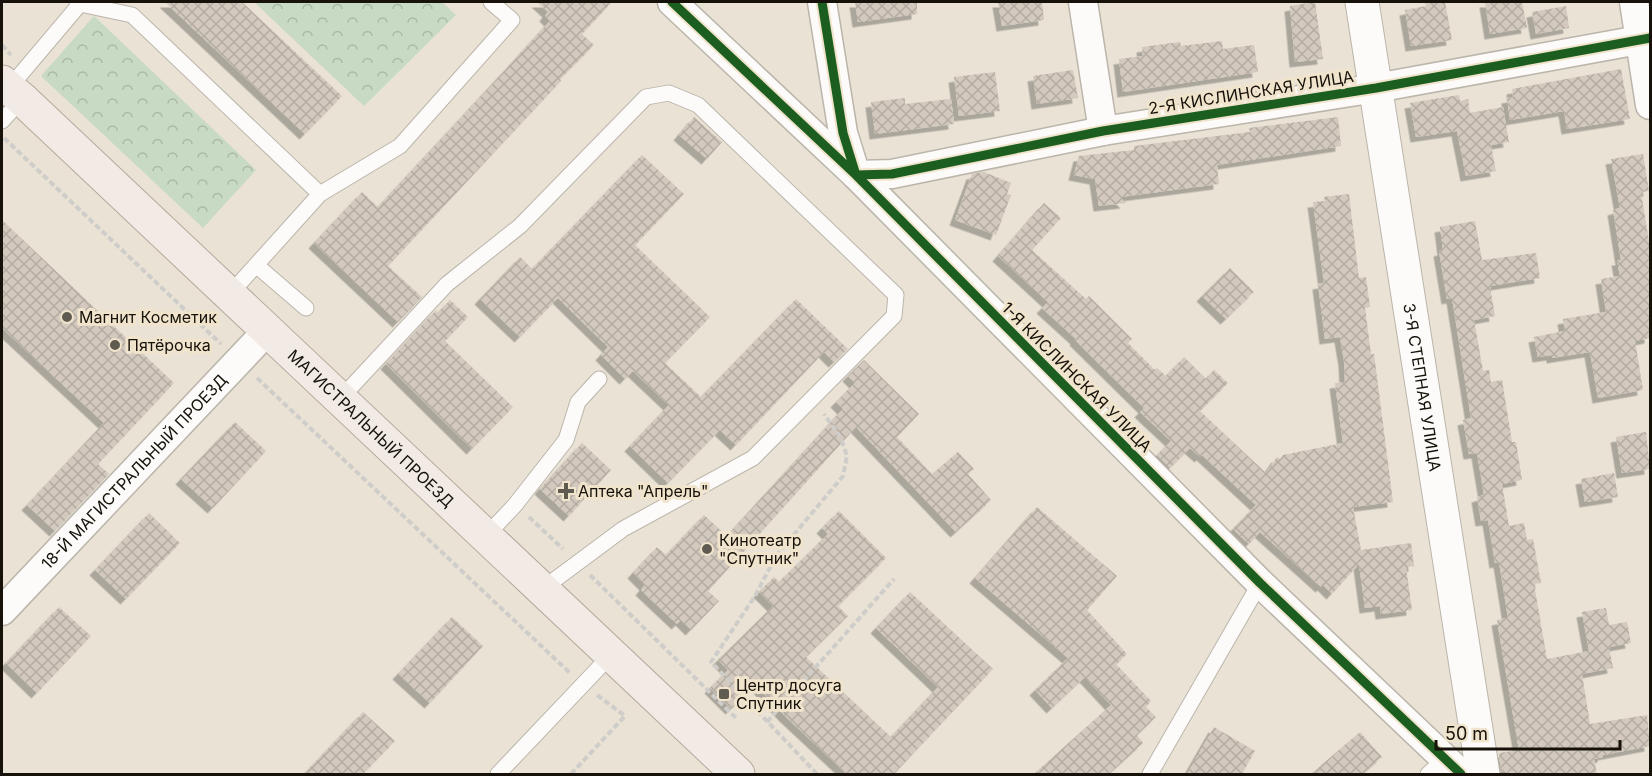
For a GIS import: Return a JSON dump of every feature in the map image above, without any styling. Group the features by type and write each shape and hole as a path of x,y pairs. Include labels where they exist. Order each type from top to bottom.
{"main road":[{"name":"МАГИСТРАЛЬНЫЙ ПРОЕЗД","path":"8,98 229,295 738,774"}],"street":[{"name":"1-Я КИСЛИНСКАЯ УЛИЦА","path":"672,2 856,175 1445,769"},
{"path":"822,2 843,133 856,175"},
{"path":"1083,2 1103,131"},
{"name":"3-Я СТЕПНАЯ УЛИЦА","path":"1362,2 1483,774"},
{"path":"1634,2 1645,39 1650,105"},
{"name":"2-Я КИСЛИНСКАЯ УЛИЦА","path":"856,175 892,174 1103,131 1376,88 1645,39"},
{"name":"18-Й МАГИСТРАЛЬНЫЙ ПРОЕЗД","path":"2,611 267,331"}],"lane":[{"path":"229,295 320,194 400,146 512,20 491,2"},
{"path":"8,98 79,3 132,15 320,194"},
{"path":"339,399 447,284 520,226 646,97 669,93 698,105 896,295 894,316 753,458 623,529 541,590"},
{"path":"256,265 306,308"},
{"path":"485,537 515,505 566,440 578,402 599,379"},
{"path":"1150,774 1260,583"},
{"path":"498,774 611,655"}],"path":[{"path":"2,136 556,662 625,716 571,774"},
{"path":"817,774 711,662 755,596 776,556 843,476 847,456 841,438 819,409"},
{"path":"515,505 578,563 737,719"},
{"path":"767,722 894,579"}],"green space":[{"path":"254,2 442,2 456,15 364,106"},
{"path":"94,16 256,170 203,228 41,76"}],"building":[{"path":"165,2 242,2 342,96 305,134"},
{"path":"537,2 612,2 582,34 594,45 388,266 422,297 398,322 314,243 362,192 378,207 509,66 550,21 545,16 548,12"},
{"path":"855,2 917,2 917,14 858,22"},
{"path":"998,2 1042,2 1044,20 1002,26"},
{"path":"1315,2 1323,59 1295,62 1290,6"},
{"path":"1425,2 1445,2 1452,40 1411,46 1405,10 1426,6"},
{"path":"1485,2 1522,2 1527,28 1490,34"},
{"path":"1566,6 1569,28 1536,34 1532,12"},
{"path":"1222,41 1223,49 1254,45 1258,72 1123,92 1119,59 1143,56 1142,47 1180,42 1181,46"},
{"path":"1621,69 1630,119 1567,129 1564,111 1510,120 1507,98 1513,97 1512,89"},
{"path":"1073,70 1078,98 1037,104 1033,76"},
{"path":"995,72 1000,111 959,116 954,77"},
{"path":"1459,95 1460,101 1468,99 1470,113 1503,107 1509,142 1491,145 1496,171 1466,176 1457,131 1416,137 1410,103"},
{"path":"905,98 905,104 951,99 954,124 875,134 871,102"},
{"path":"694,117 722,142 707,159 679,135"},
{"path":"1338,117 1341,146 1217,165 1219,184 1120,197 1126,203 1099,206 1095,179 1074,175 1079,156 1134,150 1134,146 1250,132 1249,128"},
{"path":"1643,154 1649,191 1641,192 1650,248 1650,338 1635,341 1643,390 1598,398 1590,352 1552,358 1552,355 1538,357 1534,337 1565,331 1563,319 1606,312 1601,279 1620,276 1617,260 1621,260 1613,210 1620,208 1611,159"},
{"path":"642,155 684,194 635,245 710,317 665,363 701,397 796,299 848,349 834,362 824,352 736,445 720,430 668,483 630,446 669,405 633,371 625,379 601,355 608,347 558,298 520,337 480,299 520,257 532,269"},
{"path":"984,172 1011,183 1007,194 1011,195 996,235 955,220 972,174"},
{"path":"1349,194 1359,278 1366,277 1370,307 1365,308 1371,354 1374,354 1393,502 1353,507 1361,550 1411,543 1414,566 1406,567 1412,610 1381,614 1380,606 1365,608 1359,564 1332,594 1323,585 1321,587 1260,532 1249,544 1233,529 1256,505 1202,455 1200,457 1190,448 1170,468 1157,455 1171,441 1140,412 1144,408 1042,308 1048,302 998,256 1044,203 1061,218 1032,250 1086,299 1089,296 1132,339 1128,343 1155,370 1157,368 1166,376 1184,357 1206,379 1214,370 1228,383 1200,411 1266,473 1277,457 1280,459 1283,455 1343,443 1335,383 1345,382 1344,361 1340,337 1325,339 1318,284 1324,283 1313,202 1325,201 1324,197"},
{"path":"2,220 174,383 98,464 109,474 55,531 27,505 104,423 2,328"},
{"path":"1475,221 1482,260 1536,253 1540,278 1490,286 1495,316 1474,320 1483,371 1489,370 1491,382 1502,380 1512,442 1516,442 1522,480 1502,484 1509,526 1524,523 1527,540 1533,539 1541,583 1534,584 1547,659 1589,651 1582,612 1606,608 1609,625 1627,622 1631,643 1609,647 1613,668 1582,674 1590,724 1647,715 1650,746 1603,755 1603,757 1594,759 1597,774 1507,774 1501,772 1499,753 1519,750 1497,620 1508,618 1499,562 1495,563 1488,520 1481,521 1477,497 1484,495 1477,453 1469,454 1463,420 1471,418 1452,298 1447,299 1439,251 1443,250 1440,227"},
{"path":"1230,268 1254,292 1226,319 1202,296"},
{"path":"450,300 468,317 445,341 513,407 472,449 386,364 436,310 438,313"},
{"path":"864,360 919,414 897,437 932,474 958,452 974,469 968,474 991,500 956,532 856,427 708,591 719,601 691,630 681,620 677,624 641,590 645,585 633,573 657,547 666,555 704,515 727,536 843,409 836,402 855,383 848,376"},
{"path":"235,422 266,451 213,508 181,479"},
{"path":"1646,432 1650,469 1622,473 1616,437"},
{"path":"582,443 611,470 569,516 540,489"},
{"path":"1614,473 1618,497 1585,502 1581,479"},
{"path":"1037,507 1117,576 1087,610 1127,654 1116,664 1151,701 1146,707 1156,717 1137,735 1143,743 1109,774 1034,774 1111,705 1085,677 1052,708 1035,690 1068,658 975,578"},
{"path":"839,511 886,558 838,606 848,616 806,657 891,737 938,687 876,628 910,592 993,669 894,774 847,774 785,716 756,685 731,709 710,688 728,670 718,660 773,606 759,592 774,577 779,582 828,534 822,528"},
{"path":"149,513 180,543 126,599 95,570"},
{"path":"59,607 91,636 37,693 6,663"},
{"path":"452,617 483,646 430,703 398,674"},
{"path":"363,712 395,741 363,774 304,774"},
{"path":"1214,727 1255,751 1242,774 1187,774"},
{"path":"1360,732 1382,757 1362,774 1311,774"}],"cycle path":[{"path":"672,2 856,175 1260,583 1461,774"},
{"path":"822,2 843,133 856,175 892,174 1103,131 1376,88 1650,38"}],"place":[{"name":"Магнит Косметик","path":"67,317"},
{"name":"Пятёрочка","path":"115,345"},
{"name":"Аптека \"Апрель\"","path":"566,491"},
{"name":"Кинотеатр \"Спутник\"","path":"707,549"},
{"name":"Центр досуга Спутник","path":"724,694"}]}
